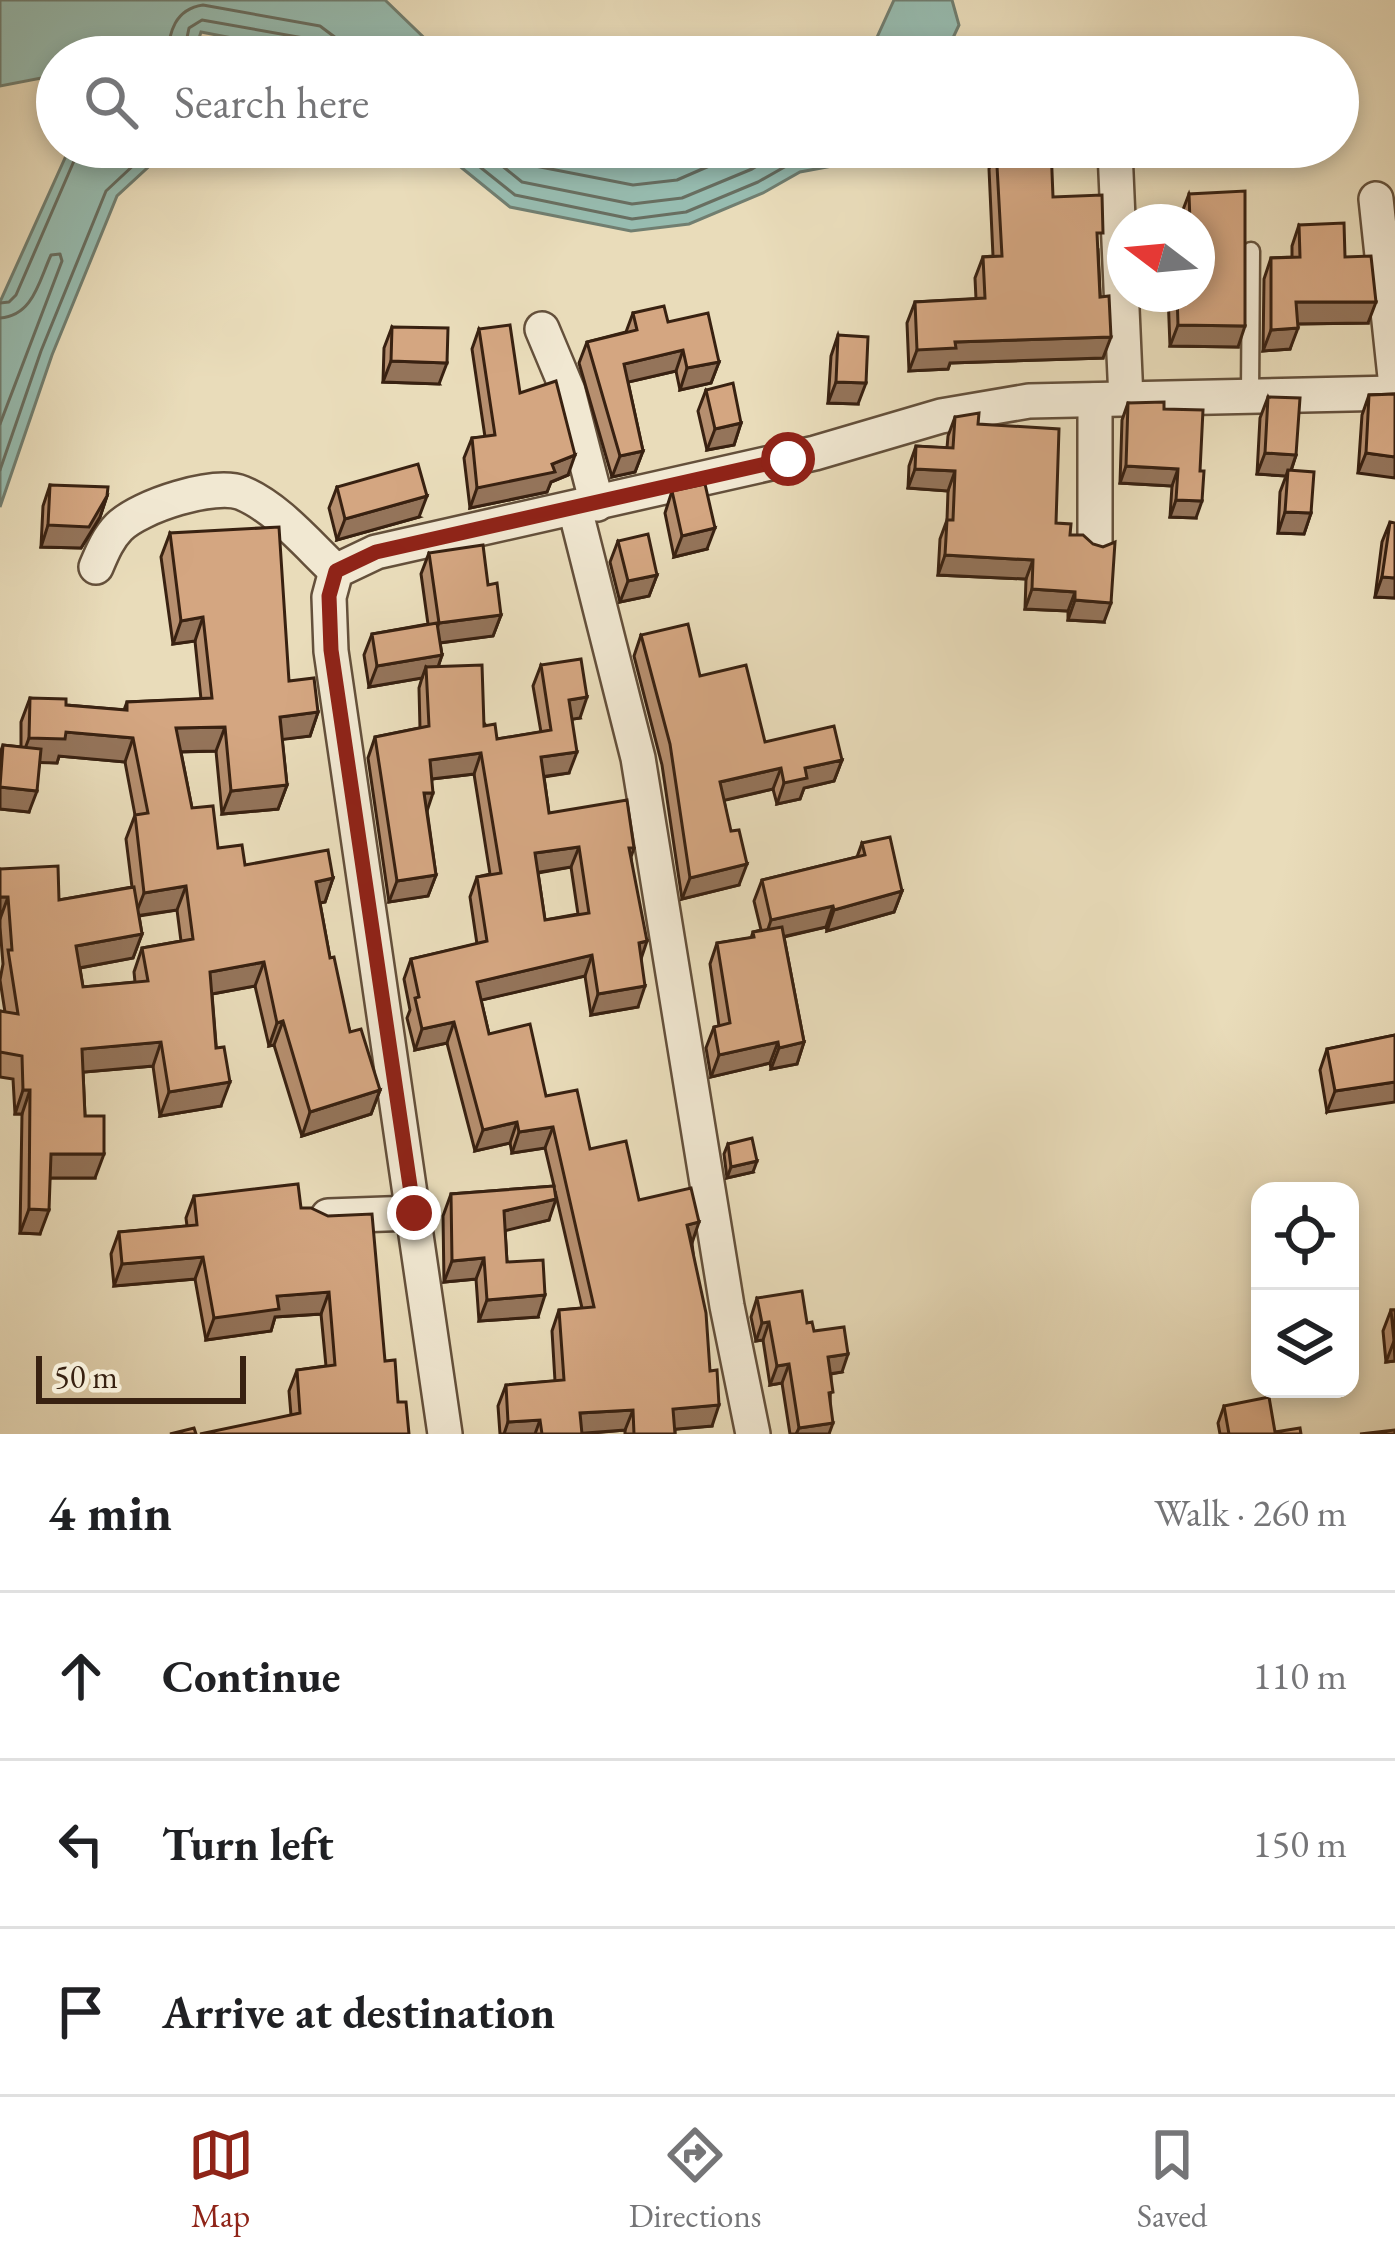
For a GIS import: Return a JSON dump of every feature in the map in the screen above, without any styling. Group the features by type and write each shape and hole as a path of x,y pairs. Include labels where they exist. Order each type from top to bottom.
{"street":[{"path":"1095,544 1110,399 1115,168"},
{"path":"1376,199 1395,377"},
{"path":"542,328 568,391 586,506 638,758 727,1306 753,1434"},
{"path":"445,1434 331,650 329,596 336,571 376,552 801,456 941,416 1029,401 1395,393"},
{"path":"95,567 120,526 136,514 209,490 226,490 243,494 280,519 336,571"},
{"path":"320,1217 414,1213"}],"lane":[{"path":"1250,396 1252,251"}],"water":[{"path":"0,0 385,0 422,36 222,36 201,32 200,36 36,36 36,79 0,86"},
{"path":"894,0 952,0 959,25 954,36 878,36"},
{"path":"61,168 147,168 117,196 52,355 0,507 0,302"},
{"path":"462,168 822,168 800,172 689,224 631,231 510,207"}],"building":[{"path":"997,168 1052,168 1053,197 1102,195 1103,233 1097,233 1100,297 1107,296 1111,337 955,342 956,348 917,350 915,302 985,298 983,257 1002,256"},
{"path":"1245,191 1245,326 1178,325 1178,312 1215,312 1215,204 1189,204 1189,194"},
{"path":"1344,223 1345,257 1371,256 1376,302 1296,302 1298,328 1271,330 1271,258 1300,257 1299,225"},
{"path":"664,306 668,322 708,313 719,362 687,368 683,350 624,364 643,451 620,456 587,342 637,330 633,313"},
{"path":"510,325 520,393 556,381 575,455 552,464 555,472 477,488 472,438 495,435 479,329"},
{"path":"392,327 448,328 447,363 391,361"},
{"path":"838,335 868,337 866,383 836,382"},
{"path":"733,383 741,423 715,429 706,390"},
{"path":"1395,394 1395,457 1366,453 1369,395"},
{"path":"1268,397 1300,398 1296,455 1265,453"},
{"path":"1164,402 1164,409 1203,410 1202,501 1176,500 1178,469 1126,466 1128,403"},
{"path":"979,413 978,424 1059,429 1056,523 1071,524 1070,535 1083,535 1093,544 1103,547 1115,542 1111,603 1075,600 1075,592 1032,589 1033,560 945,555 947,520 953,520 955,471 915,469 916,446 953,448 955,417"},
{"path":"418,464 427,496 345,519 337,487"},
{"path":"1288,470 1314,472 1311,513 1285,512"},
{"path":"705,484 715,528 682,536 672,491"},
{"path":"50,485 108,487 107,496 89,527 48,525"},
{"path":"1390,522 1395,523 1395,578 1382,577"},
{"path":"279,527 289,681 314,678 318,712 280,717 287,785 231,791 225,727 176,728 192,808 213,806 218,848 242,845 245,865 328,850 333,878 316,882 330,958 334,957 350,1032 361,1029 380,1090 310,1112 283,1021 277,1023 264,962 210,972 216,1048 224,1047 230,1082 169,1092 161,1042 82,1049 85,1116 104,1116 104,1154 51,1154 49,1210 29,1209 30,1090 23,1090 22,1056 0,1052 0,1011 18,1014 8,950 12,950 8,897 0,897 0,869 58,866 59,900 134,887 142,934 76,946 83,987 148,981 142,948 193,939 186,886 144,893 135,815 148,813 133,738 66,732 65,739 29,738 30,698 127,710 127,702 212,698 203,617 181,621 170,533"},
{"path":"648,534 657,575 628,581 618,541"},
{"path":"483,545 488,585 497,583 501,615 439,623 429,553"},
{"path":"437,623 442,655 377,666 372,634"},
{"path":"688,624 700,676 746,665 765,742 834,726 842,760 805,768 807,778 784,783 781,768 720,782 731,831 739,830 747,864 690,878 670,744 641,635"},
{"path":"581,659 587,697 569,700 577,752 541,757 549,813 627,800 634,848 629,848 647,941 639,943 645,986 598,994 592,955 477,982 489,1034 530,1024 546,1096 577,1090 590,1149 626,1141 639,1200 691,1188 699,1222 687,1225 706,1313 710,1371 717,1370 719,1405 673,1409 675,1434 634,1434 633,1410 580,1413 582,1434 542,1434 540,1420 508,1422 506,1385 564,1380 559,1310 594,1307 553,1127 519,1132 517,1122 483,1130 454,1022 422,1029 415,998 419,997 411,959 487,941 477,877 501,873 481,753 430,760 433,793 424,793 436,875 397,881 375,737 429,726 426,667 482,665 484,726 495,724 497,739 551,730 541,665","holes":["579,847 589,913 545,920 535,853"]},
{"path":"3,745 41,749 37,791 0,787"},
{"path":"890,837 902,891 834,910 833,906 771,920 762,880 865,855 862,843"},
{"path":"782,927 804,1042 779,1048 778,1042 719,1055 714,1027 730,1023 717,943"},
{"path":"1395,1035 1395,1082 1335,1091 1327,1049"},
{"path":"752,1138 757,1161 731,1167 728,1144"},
{"path":"298,1184 301,1208 328,1216 372,1214 385,1361 395,1360 398,1402 406,1402 409,1434 200,1434 300,1413 297,1370 335,1365 329,1292 277,1296 279,1309 214,1318 203,1257 122,1264 119,1232 197,1225 194,1196"},
{"path":"554,1186 556,1199 504,1211 507,1262 543,1260 545,1295 487,1300 484,1258 452,1261 451,1194"},
{"path":"802,1291 807,1323 812,1322 814,1331 844,1327 848,1354 828,1357 833,1423 799,1428 789,1364 777,1366 769,1322 762,1323 757,1298"},
{"path":"1269,1398 1275,1432 1300,1428 1301,1434 1229,1434 1224,1406"}],"route":[{"path":"414,1213 331,650 329,596 336,571 376,552 788,459"}]}
